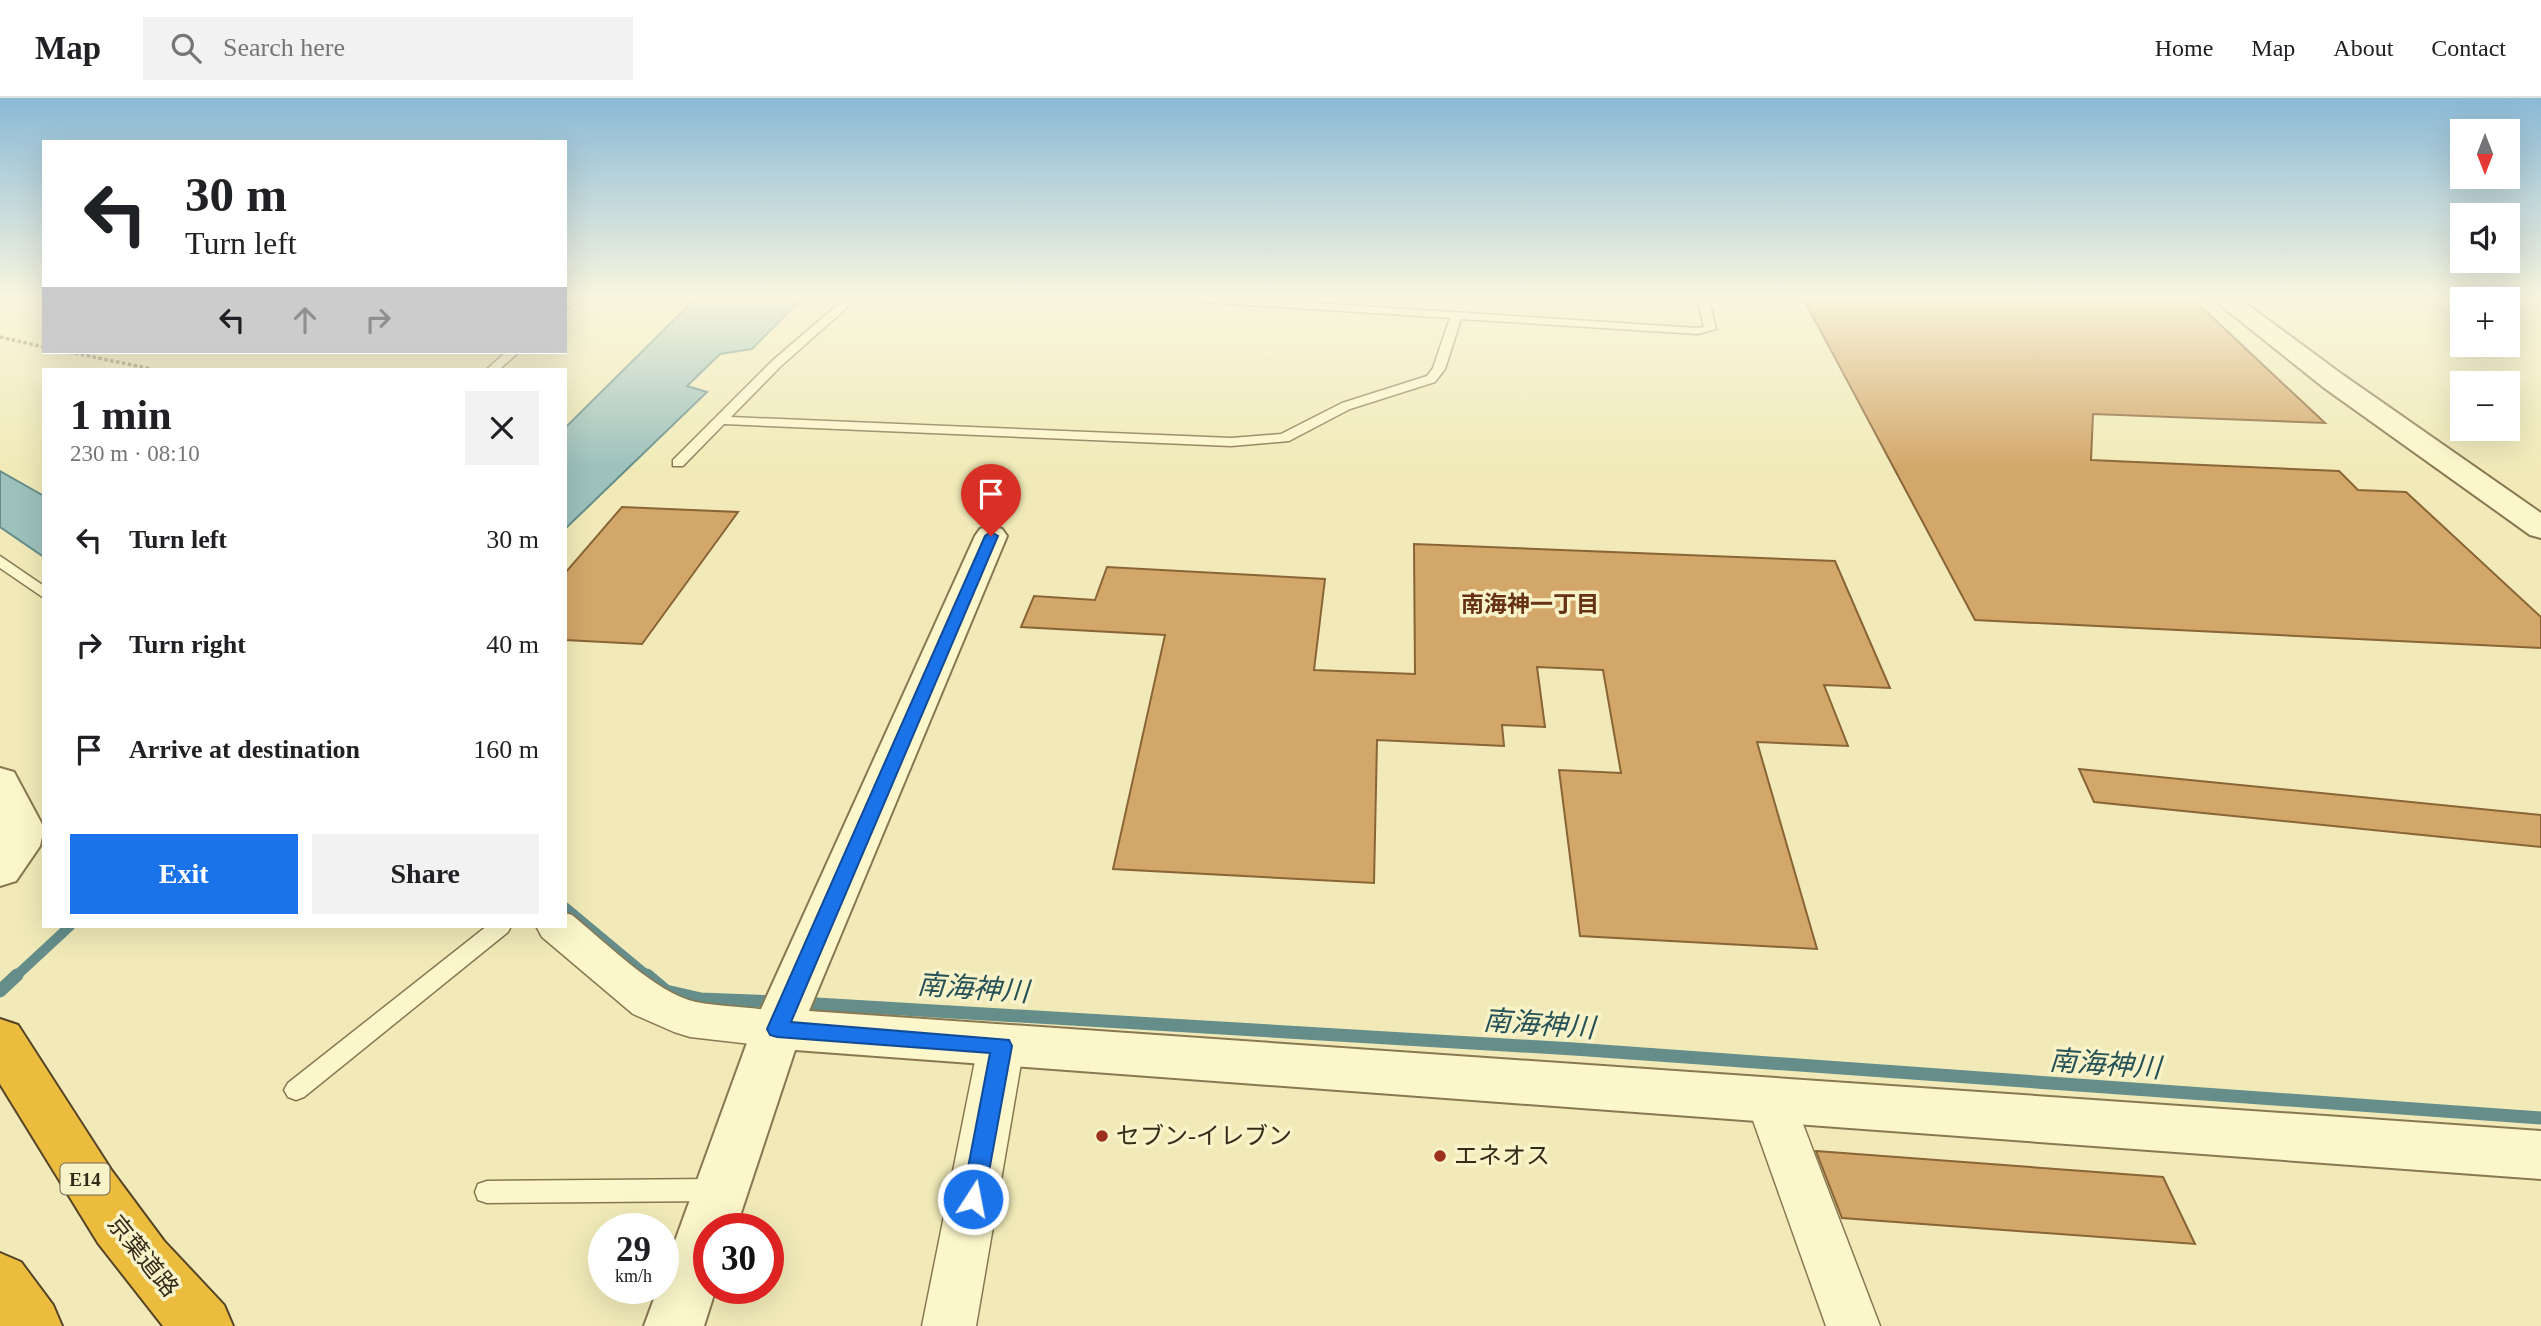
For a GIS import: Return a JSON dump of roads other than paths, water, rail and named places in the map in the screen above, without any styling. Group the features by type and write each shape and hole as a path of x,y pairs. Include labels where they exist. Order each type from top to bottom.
{"highway":[{"name":"京葉道路","path":"0,1039 69,1155 113,1220 194,1317"},
{"path":"0,1281 32,1326"}],"street":[{"path":"2297,353 2541,528"},
{"path":"674,1326 777,1029 991,536"},
{"path":"0,782 23,829 33,832"},
{"path":"0,870 18,846 33,832"},
{"path":"559,928 649,1002 690,1019 777,1029 2541,1155"},
{"path":"949,1326 1002,1046"},
{"path":"1769,1098 1853,1326"}],"lane":[{"path":"678,463 787,353"},
{"path":"720,420 1217,442 1262,441 1284,438 1346,406 1431,379 1444,353"},
{"path":"494,368 511,354"},
{"path":"0,561 42,592"},
{"path":"296,1090 498,928"},
{"path":"487,1192 721,1190"}],"water":[{"path":"640,353 724,353 720,354 687,386 707,392 567,527 567,426"},
{"path":"0,471 42,495 42,556 0,527"}],"waterway":[{"name":"南海神川","path":"567,909 649,977"},
{"path":"15,977 68,928"},
{"path":"0,991 17,975"},
{"name":"南海神川","path":"647,975 666,991 701,999 775,1002"},
{"name":"南海神川","path":"800,1003 1574,1049 2541,1118"}],"place":[{"name":"セブン-イレブン","path":"1102,1136"},
{"name":"エネオス","path":"1440,1156"}],"district":[{"name":"南海神一丁目","path":"1530,604"}]}
